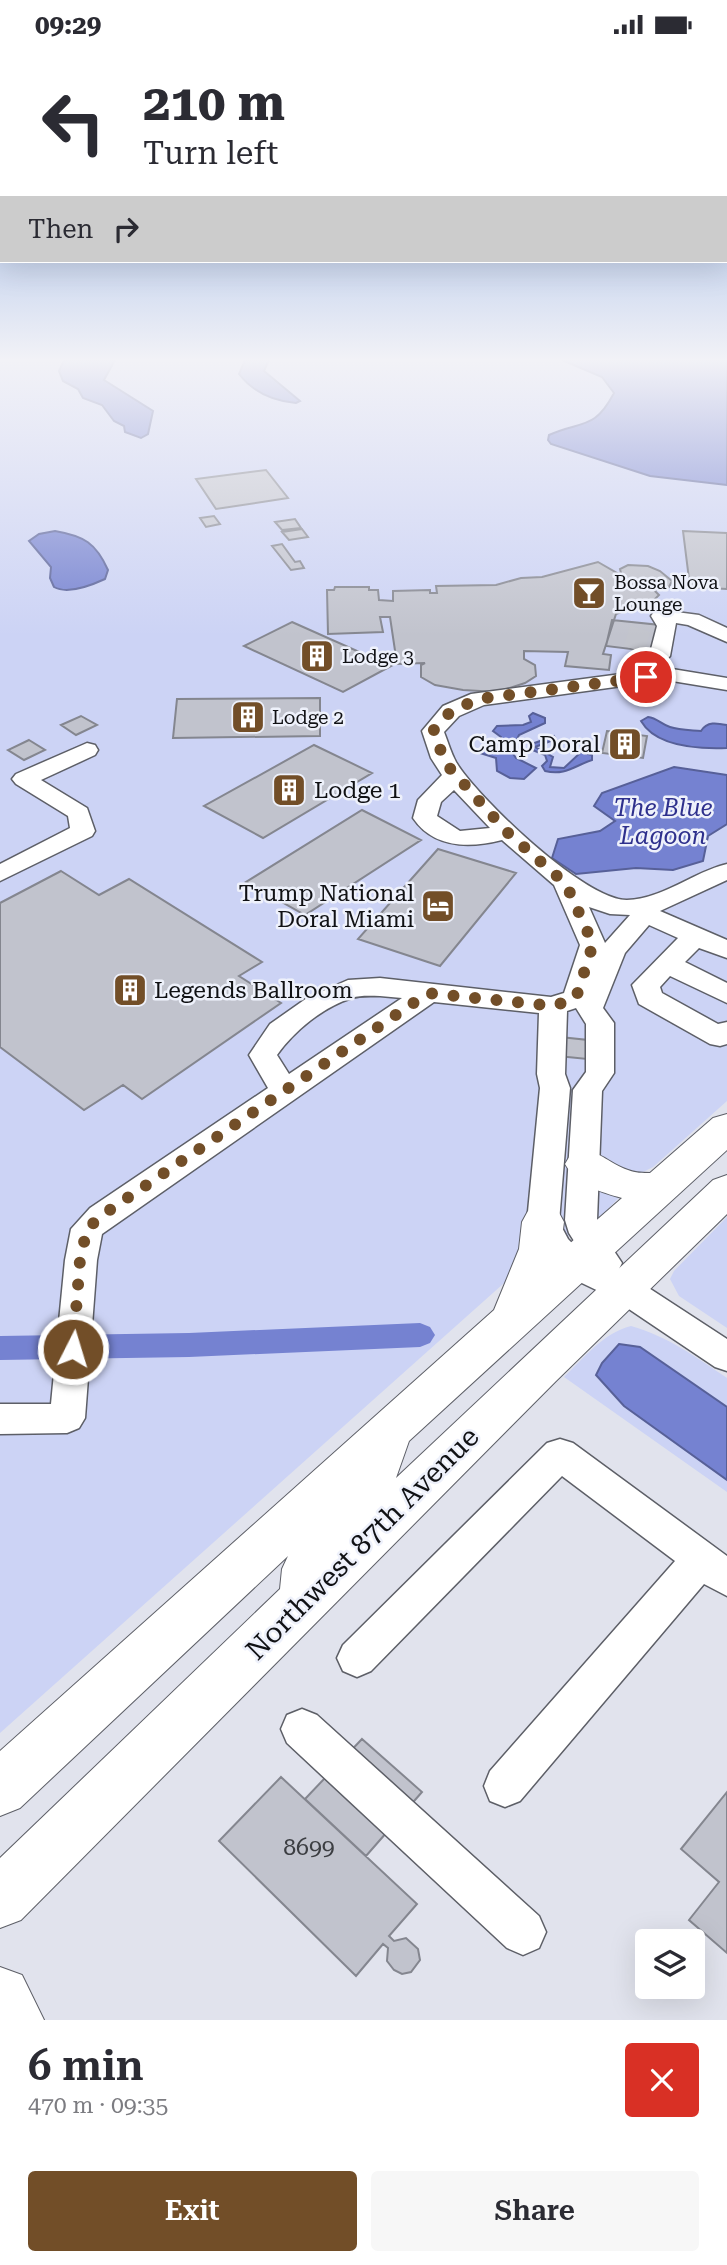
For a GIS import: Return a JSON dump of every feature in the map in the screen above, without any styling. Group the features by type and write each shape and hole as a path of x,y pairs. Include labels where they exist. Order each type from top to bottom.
{"main road":[{"path":"0,1788 389,1430 727,1128"},
{"path":"586,1164 616,1183 634,1188 660,1188"},
{"name":"Northwest 87th Avenue","path":"0,1899 623,1288 727,1190"},
{"path":"512,1319 540,1249 543,1222"},
{"path":"306,1598 307,1569 310,1562 320,1547 362,1505 389,1430"},
{"path":"0,1997 13,2020"}],"street":[{"path":"727,636 692,619 651,619 667,626 660,656 643,663 479,699 451,711 433,731 446,764 507,832 566,884 603,904 648,910 727,950"},
{"path":"643,663 666,674 727,684"},
{"path":"0,874 83,831 79,813 24,779 87,750"},
{"path":"456,775 429,800 425,818 440,833 467,839 507,832"},
{"path":"584,1256 581,1220 588,1090 600,1073 600,1023 589,1009 613,951 648,910 727,871"},
{"path":"284,1091 263,1055 280,1030 317,1004 348,989 380,987 553,1006 576,998 593,944 566,884"},
{"path":"696,936 646,985 649,999 720,1037 727,1031"},
{"path":"667,964 727,994"},
{"path":"0,1419 68,1419 80,1260 87,1229 101,1216 428,993"},
{"path":"553,1006 551,1074 555,1088 543,1222 556,1247 584,1256 623,1288 727,1357"},
{"path":"357,1658 560,1454 714,1569 505,1786"},
{"path":"302,1729 523,1932"}],"shaded area":[{"path":"0,452 727,452 727,1101 653,1167 643,1172 597,1219 575,1234 563,1238 512,1276 0,1733"},
{"path":"727,1217 727,1328 679,1296 670,1279 674,1271"},
{"path":"631,1326 669,1341 727,1378 727,1407 640,1347 596,1375 624,1406 727,1480 727,1492 564,1377 603,1340"}],"water":[{"path":"576,452 727,452 727,485 650,476"},
{"path":"55,531 74,535 94,547 108,570 105,579 73,590 54,587 50,578 51,567 29,541 39,534"},
{"path":"533,713 545,718 545,723 519,735 511,751 516,758 536,768 524,779 510,778 497,771 496,758 480,753 502,743 501,737 493,731 497,726 523,725 531,722 529,716"},
{"path":"648,717 670,727 685,730 701,731 712,723 727,725 727,748 692,747 668,741 648,730 641,721"},
{"path":"554,736 556,739 535,747 553,757 550,767 564,768 581,752 592,755 592,760 564,771 545,771 542,766 547,761 545,755 530,749 529,745"},
{"name":"The Blue Lagoon","path":"674,767 727,775 727,824 708,836 703,861 673,870 636,868 576,874 552,858 558,839 600,831 615,821 594,806 602,793"},
{"path":"619,1344 640,1347 727,1407 727,1480 624,1406 596,1375 602,1363"}],"building":[{"path":"266,470 288,498 216,509 196,479"},
{"path":"214,516 220,524 206,527 200,518"},
{"path":"295,519 301,528 282,530 275,522"},
{"path":"302,529 308,537 289,540 282,532"},
{"path":"683,531 727,533 727,589 690,587"},
{"path":"282,544 295,562 300,561 304,568 291,570 272,546"},
{"path":"598,562 619,574 620,569 628,565 648,566 660,571 672,581 669,587 654,590 659,595 654,600 636,602 640,605 616,614 603,654 611,655 609,670 565,666 568,652 524,651 524,659 535,665 536,676 525,683 497,692 463,690 435,685 421,677 421,665 425,663 397,664 390,617 380,617 383,632 328,634 327,590 334,590 335,587 369,587 369,590 378,590 379,600 393,601 393,591 430,590 430,593 437,593 436,586 496,585 521,578 542,577"},
{"path":"612,620 660,625 655,652 606,646"},
{"name":"Lodge 3","path":"292,622 391,666 343,692 244,646"},
{"name":"Lodge 2","path":"320,698 320,736 173,738 177,699"},
{"path":"81,716 97,725 76,735 61,725"},
{"name":"Camp Doral","path":"607,731 647,736 643,758 602,753"},
{"path":"29,740 45,750 24,760 8,750"},
{"name":"Lodge 1","path":"314,745 372,773 263,838 204,806"},
{"path":"362,810 421,840 305,915 246,882"},
{"name":"Trump National Doral Miami","path":"438,849 516,873 440,966 358,939"},
{"name":"Legends Ballroom","path":"61,871 99,895 129,879 262,962 239,976 281,1003 142,1099 123,1085 84,1110 0,1047 0,903"},
{"path":"560,1037 588,1040 587,1059 558,1056"},
{"path":"362,1739 422,1792 366,1856 305,1799"},
{"path":"281,1777 417,1904 389,1936 394,1941 406,1938 418,1949 420,1960 411,1972 402,1974 394,1970 387,1961 388,1948 383,1944 356,1976 219,1841"},
{"path":"727,1792 727,1953 705,1934 705,1929 699,1929 689,1920 719,1882 681,1849"}],"waterway":[{"path":"0,1348 189,1345 420,1335"}],"tunnel":[{"path":"634,649 642,623"}],"place":[{"name":"Bossa Nova Lounge","path":"589,593"},
{"name":"Lodge 3","path":"317,656"},
{"name":"Lodge 2","path":"248,717"},
{"name":"Camp Doral","path":"625,744"},
{"name":"Lodge 1","path":"289,790"},
{"name":"Trump National Doral Miami","path":"438,906"},
{"name":"Legends Ballroom","path":"130,990"}],"route":[{"path":"73,1349 80,1260 87,1229 101,1216 428,993 553,1006 576,998 593,944 566,884 507,832 446,764 433,731 451,711 479,699 646,677"}]}
